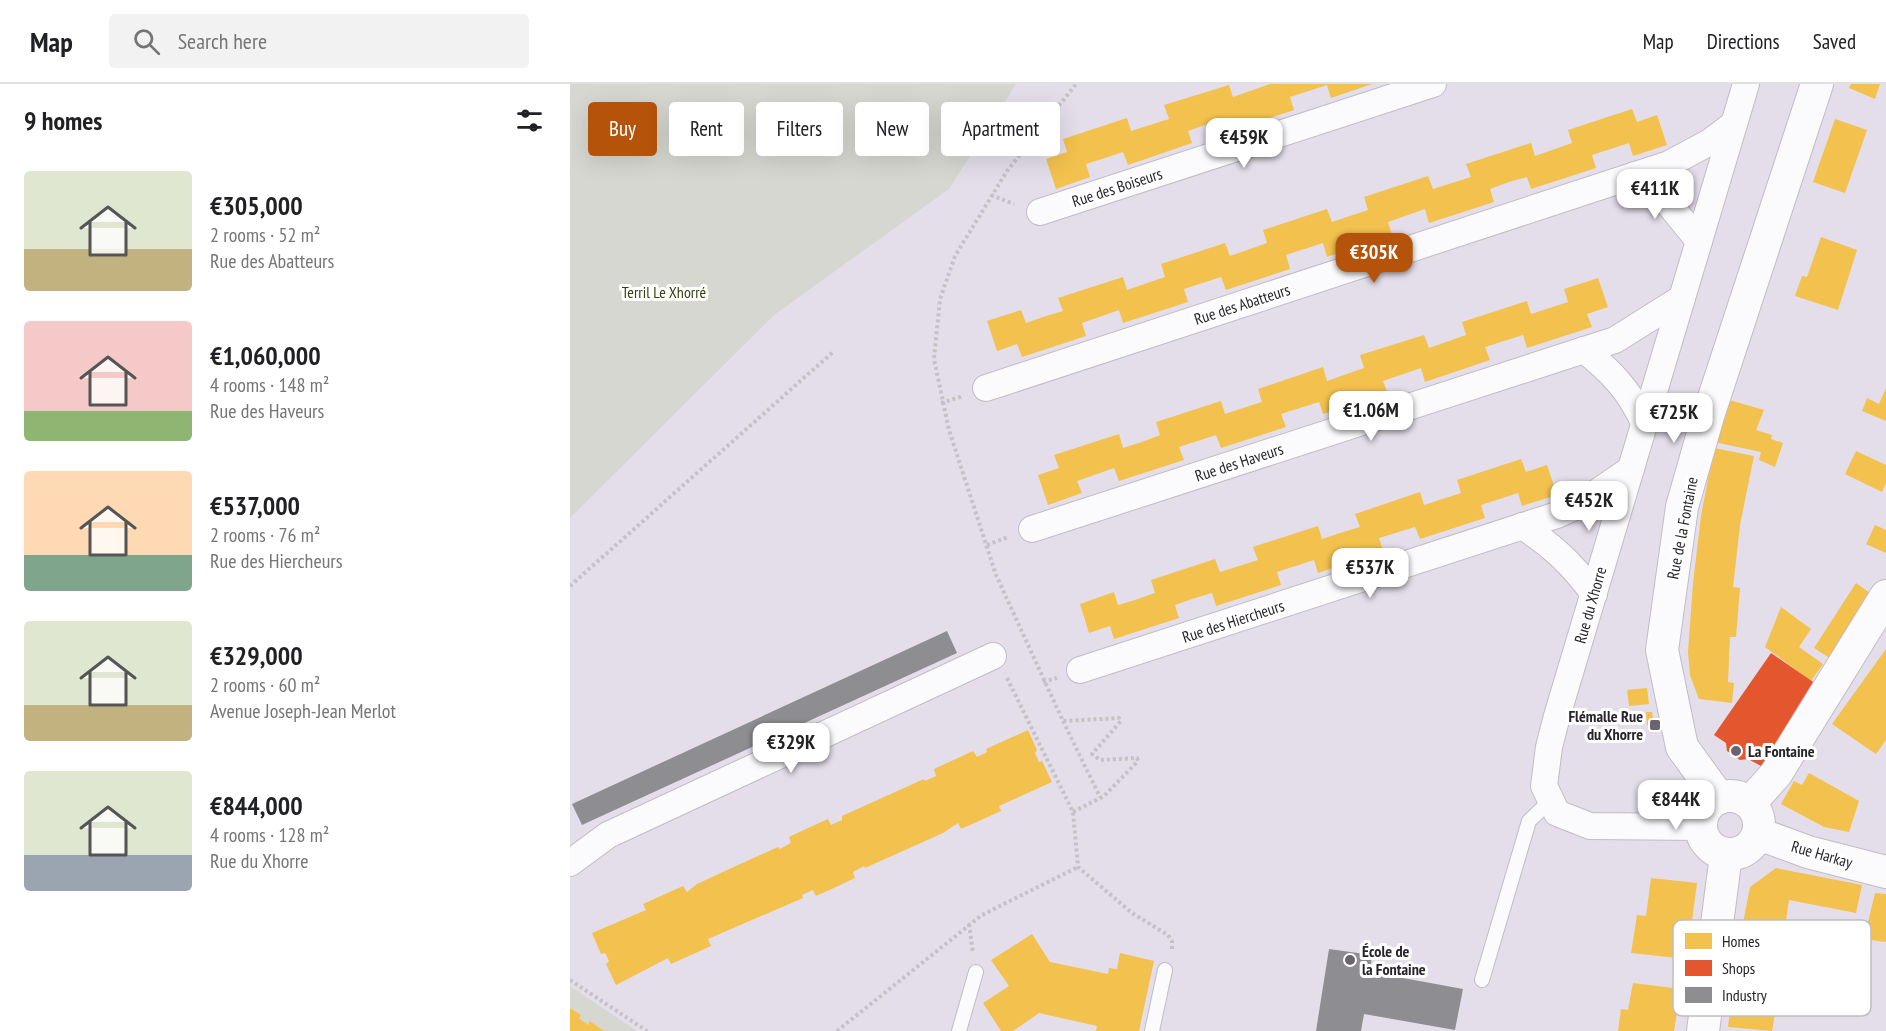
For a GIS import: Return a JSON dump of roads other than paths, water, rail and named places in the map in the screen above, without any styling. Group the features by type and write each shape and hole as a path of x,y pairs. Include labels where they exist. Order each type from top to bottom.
{"street":[{"name":"Rue des Boiseurs","path":"1040,212 1433,84"},
{"name":"Rue du Xhorre","path":"1551,800 1544,786 1549,747 1746,84"},
{"name":"Rue de la Fontaine","path":"1719,798 1682,747 1662,650 1682,507 1708,416 1817,84"},
{"name":"Rue des Abatteurs","path":"986,388 1635,176 1688,155 1734,124"},
{"path":"1635,176 1668,203 1700,241"},
{"name":"Rue des Haveurs","path":"1032,529 1584,350 1633,331 1682,298"},
{"path":"1584,350 1617,379 1633,398 1644,423"},
{"name":"Rue des Hiercheurs","path":"1080,670 1522,526 1576,506 1631,469"},
{"path":"1522,526 1548,542 1563,556 1594,594"},
{"path":"1750,803 1776,774 1886,596"},
{"path":"570,863 608,835 993,656"},
{"path":"1735,796 1750,803 1759,818 1759,834 1746,851 1726,855 1708,846 1700,827 1705,808 1719,798 1735,796"},
{"path":"1551,800 1557,813 1590,826 1700,827"},
{"name":"Rue Harkay","path":"1759,834 1808,852 1886,872"},
{"path":"1718,920 1726,855"},
{"path":"1703,1031 1705,1016"}],"lane":[{"path":"1482,980 1529,821 1551,800"},
{"path":"1152,1031 1165,970"},
{"path":"959,1031 976,972"}],"place":[{"name":"Flémalle Rue du Xhorre","path":"1655,725"},
{"name":"La Fontaine","path":"1736,751"},
{"name":"École de la Fontaine","path":"1350,960"}],"park label":[{"name":"Terril Le Xhorré","path":"664,292"}]}
